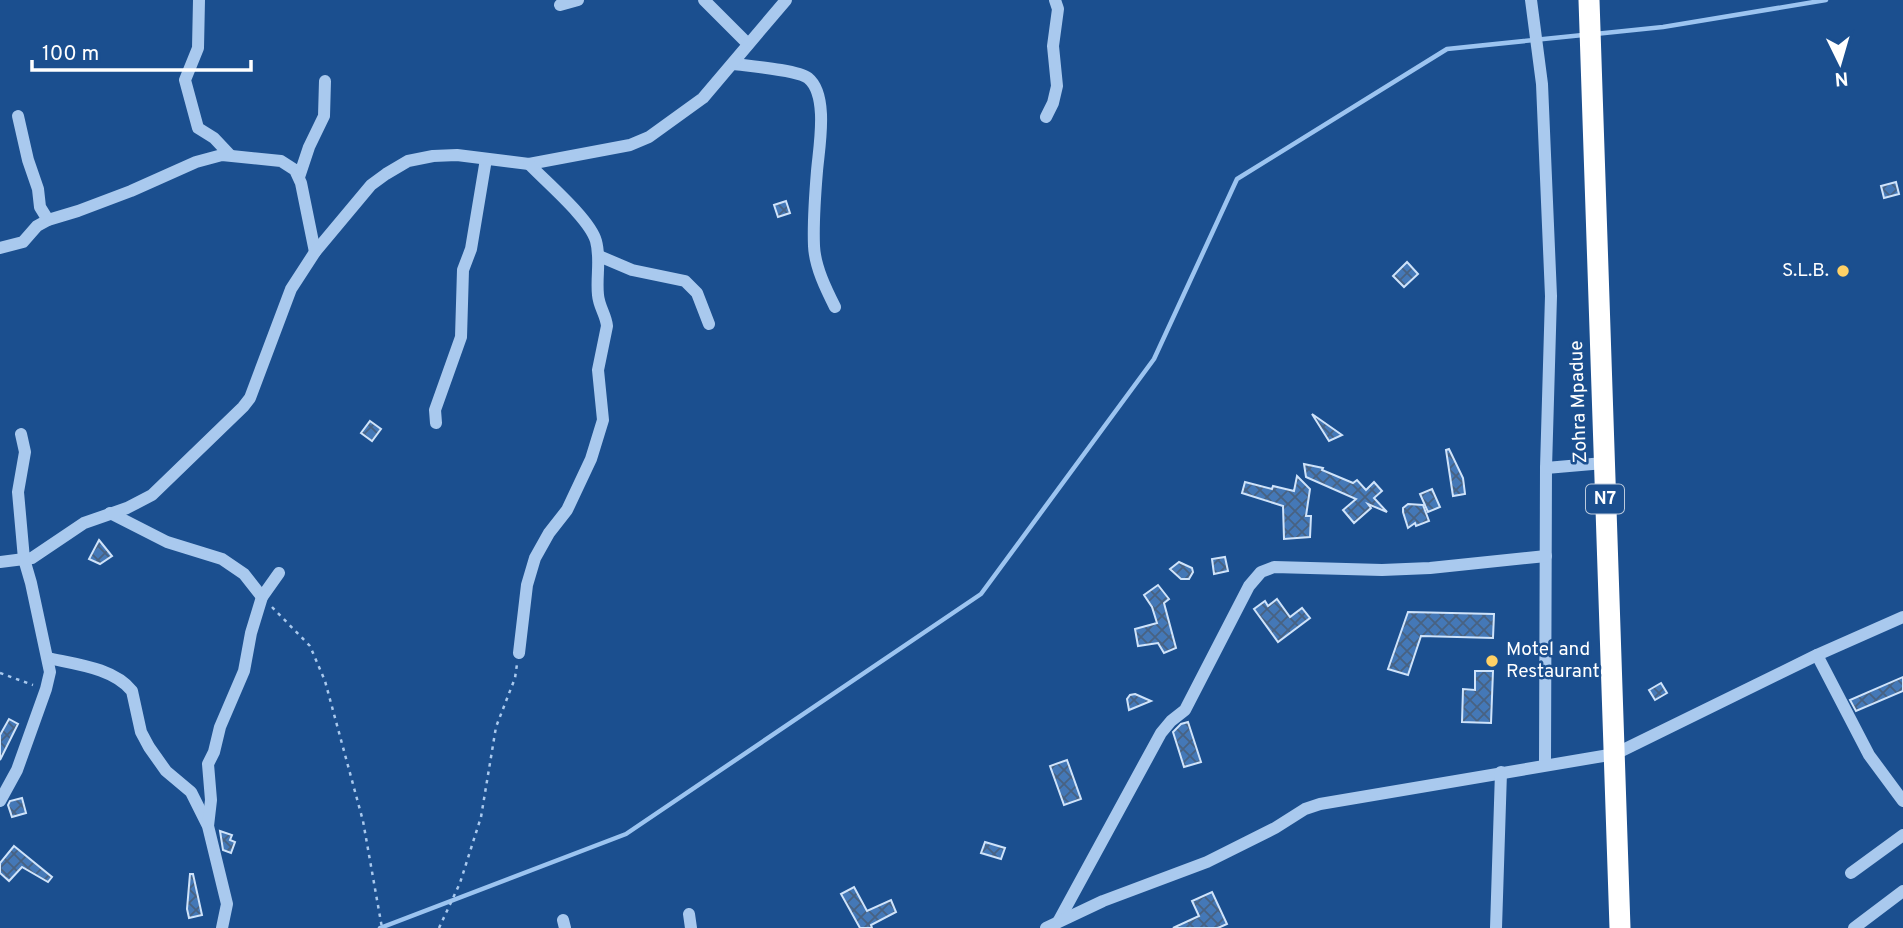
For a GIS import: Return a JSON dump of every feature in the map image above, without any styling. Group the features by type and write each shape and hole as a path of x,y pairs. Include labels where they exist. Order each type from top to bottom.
{"highway":[{"name":"Zohra Mpadue","path":"1589,0 1620,928"}],"street":[{"path":"198,0 198,48 186,80 198,128 214,138 230,155"},
{"path":"560,5 578,0"},
{"path":"704,0 748,44"},
{"path":"0,562 40,554 84,523 127,508 152,495 243,407 250,398 278,327 286,297 315,252 371,186 408,161 457,155 529,164 630,145 649,137 694,106 734,64 786,0"},
{"path":"1046,117 1057,86 1053,46 1058,9 1055,0"},
{"path":"1531,0 1542,84 1550,296 1546,468 1545,765"},
{"path":"734,64 802,74 814,85 818,94 822,142 817,170 814,248 818,268 835,307"},
{"path":"299,177 309,147 324,116 325,81"},
{"path":"18,116 27,160 38,189 40,207 48,220"},
{"path":"0,248 23,242 37,226 48,220 131,191 196,162 230,155 281,161 295,170 299,177 315,252"},
{"path":"436,424 435,410 461,337 463,270 471,249 486,159"},
{"path":"519,653 527,585 535,558 549,533 567,510 591,459 603,420 598,370 607,326 598,293 599,256 593,234 585,222 529,164"},
{"path":"599,256 632,270 685,281 693,286 697,293 709,324"},
{"path":"0,801 17,770 50,671 24,559 18,492 24,452 21,434"},
{"path":"1546,468 1604,463"},
{"path":"110,513 167,542 222,559 244,574 262,597"},
{"path":"1052,925 1161,733 1185,710 1250,586 1261,572 1286,566 1382,570 1430,568 1546,556"},
{"path":"208,825 211,800 208,764 220,727 244,671 251,633 262,597 279,572"},
{"path":"1052,925 1103,901 1207,862 1320,804 1615,754 1817,655 1903,617"},
{"path":"1817,655 1869,755 1903,801"},
{"path":"48,658 92,668 128,686 132,691 141,732 149,747 166,771 191,792 208,825 227,904 222,928"},
{"path":"1496,928 1501,772"},
{"path":"1851,873 1903,835"},
{"path":"1854,928 1903,891"},
{"path":"689,914 691,928"}],"path":[{"path":"262,597 310,646 325,681 363,821 382,928"},
{"path":"439,928 460,883 481,817 496,727 515,678 519,653"},
{"path":"0,673 46,689"}],"building":[{"path":"1896,182 1899,194 1884,198 1881,186"},
{"path":"786,201 790,213 778,217 774,205"},
{"path":"1407,262 1418,274 1404,287 1393,276"},
{"path":"1312,414 1342,435 1329,441"},
{"path":"370,421 381,429 372,441 361,433"},
{"path":"1449,449 1463,478 1465,494 1453,496 1446,450"},
{"path":"1304,464 1323,468 1322,470 1353,483 1357,480 1366,490 1374,482 1382,491 1374,498 1387,512 1368,504 1371,508 1354,523 1343,510 1356,499 1306,477"},
{"path":"1297,476 1310,489 1306,516 1311,516 1310,537 1284,539 1283,506 1242,493 1245,482 1294,491"},
{"path":"1432,489 1440,507 1428,512 1420,494"},
{"path":"1408,504 1423,505 1429,521 1416,526 1415,523 1408,528 1403,508"},
{"path":"99,540 112,556 100,564 89,559"},
{"path":"1225,557 1228,571 1214,574 1212,559"},
{"path":"1179,562 1192,568 1189,579 1181,579 1170,569"},
{"path":"1158,585 1169,599 1164,603 1176,648 1164,653 1158,643 1138,646 1135,629 1157,623 1152,607 1144,595"},
{"path":"1277,599 1290,617 1302,608 1310,618 1278,642 1254,609 1265,601 1268,606"},
{"path":"1408,612 1494,614 1493,638 1421,636 1408,675 1388,669"},
{"path":"1475,671 1493,671 1491,723 1462,722 1463,689 1475,690"},
{"path":"1903,677 1903,691 1856,711 1850,700"},
{"path":"1661,683 1667,693 1655,700 1649,690"},
{"path":"1135,694 1151,701 1129,710 1127,699"},
{"path":"9,719 18,724 0,760 0,735"},
{"path":"1188,722 1201,762 1184,767 1173,732 1181,724"},
{"path":"1067,760 1081,799 1064,805 1050,766"},
{"path":"22,798 26,813 12,817 8,805 10,801"},
{"path":"220,831 232,835 230,840 235,842 231,853 223,850"},
{"path":"985,842 1005,848 1001,859 981,853"},
{"path":"14,846 52,877 48,882 22,867 9,881 0,873 0,863"},
{"path":"190,874 193,874 202,915 189,918 187,909"},
{"path":"854,887 867,911 891,900 896,912 871,925 872,928 860,928 841,894"},
{"path":"1212,892 1227,924 1218,928 1173,928 1199,916 1192,901"}],"waterway":[{"path":"1595,34 1663,27 1826,0"},
{"path":"380,928 626,834 981,594 1154,359 1237,179 1447,49 1583,35"}],"place":[{"name":"S.L.B.","path":"1843,271"},
{"name":"Motel and Restaurant","path":"1492,661"}]}
